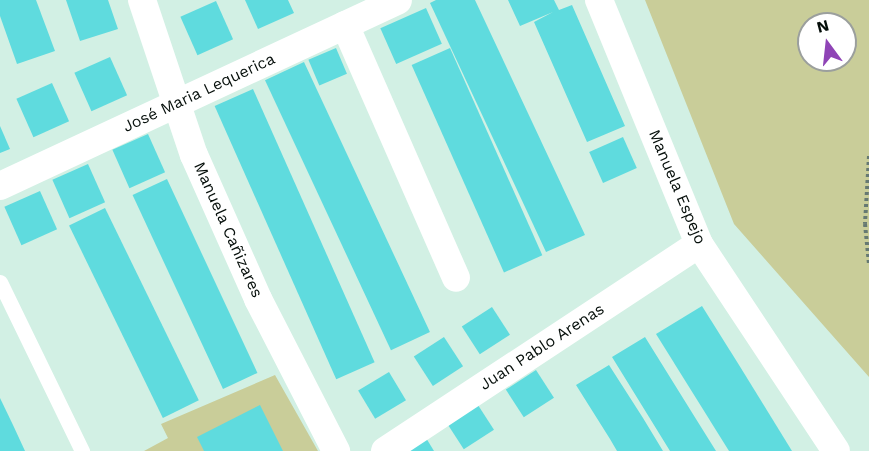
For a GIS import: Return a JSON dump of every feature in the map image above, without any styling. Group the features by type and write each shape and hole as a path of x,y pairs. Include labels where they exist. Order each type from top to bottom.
{"street":[{"name":"Manuela Cañizares","path":"142,0 175,105 258,299 336,451"},
{"name":"José Maria Lequerica","path":"0,186 398,0"},
{"name":"Manuela Espejo","path":"599,0 699,244 836,451"},
{"path":"345,25 456,278"},
{"name":"Juan Pablo Arenas","path":"385,451 699,244"}],"lane":[{"path":"0,282 82,451"}],"path":[{"path":"869,156 865,224 869,264"}],"green space":[{"path":"645,0 869,0 869,377 734,224"},
{"path":"275,375 318,451 144,451 168,438 161,424"}],"building":[{"path":"0,0 36,0 55,51 17,64 0,16"},
{"path":"66,0 108,0 118,29 80,41"},
{"path":"245,0 288,0 294,13 258,29"},
{"path":"436,0 475,0 585,235 546,252 430,3"},
{"path":"508,0 554,0 559,10 572,5 625,126 587,142 534,22 553,12 520,26"},
{"path":"216,1 233,39 197,55 180,17"},
{"path":"426,8 442,44 396,64 380,28"},
{"path":"336,48 347,74 319,85 308,60"},
{"path":"450,48 542,255 504,272 412,65"},
{"path":"110,57 127,95 91,111 74,73"},
{"path":"304,62 430,332 391,350 265,80"},
{"path":"52,83 69,121 33,137 16,99"},
{"path":"253,89 375,362 336,379 215,106"},
{"path":"0,126 10,149 0,153"},
{"path":"148,134 165,172 129,188 112,150"},
{"path":"623,137 637,168 603,183 589,152"},
{"path":"88,164 105,202 69,218 52,180"},
{"path":"167,179 257,373 223,389 133,195"},
{"path":"40,191 57,229 21,245 4,207"},
{"path":"105,208 199,400 163,418 69,226"},
{"path":"702,306 792,451 729,451 656,334"},
{"path":"492,307 510,335 480,354 462,327"},
{"path":"444,337 463,366 433,386 414,357"},
{"path":"645,337 716,451 670,451 612,357"},
{"path":"609,365 663,451 617,451 576,385"},
{"path":"536,370 554,398 524,417 506,390"},
{"path":"389,372 406,400 375,419 358,391"},
{"path":"0,398 13,425 25,451 0,451"},
{"path":"476,402 494,430 464,449 446,422"},
{"path":"260,405 283,451 204,451 197,437"},
{"path":"423,433 434,451 394,451"}]}
